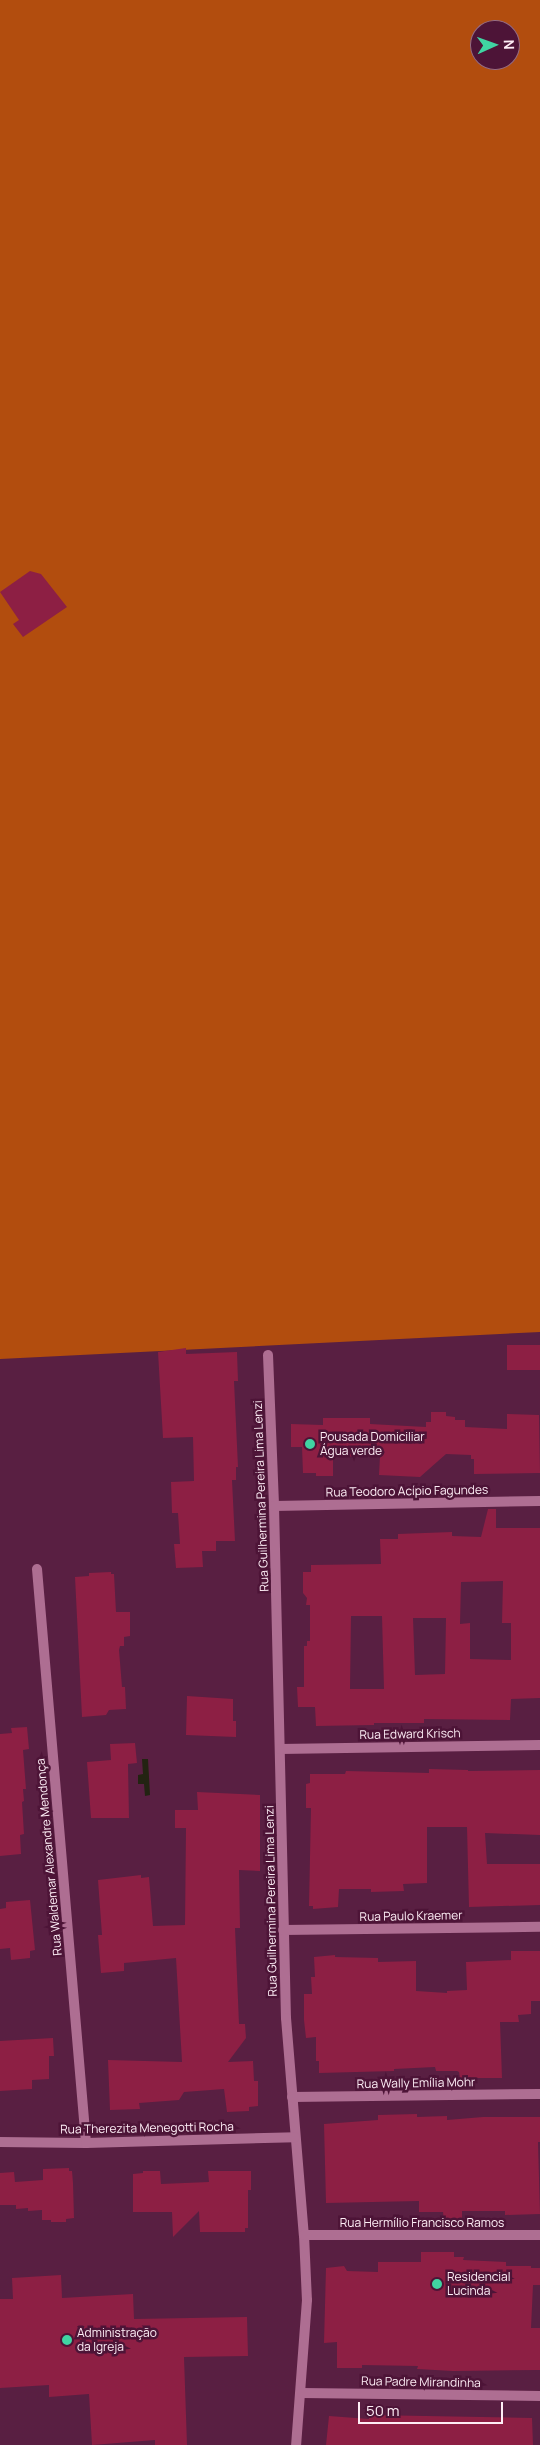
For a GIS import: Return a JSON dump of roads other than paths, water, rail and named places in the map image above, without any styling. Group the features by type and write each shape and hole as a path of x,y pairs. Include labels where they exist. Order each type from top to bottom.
{"street":[{"name":"Rua Guilhermina Pereira Lima Lenzi","path":"268,1355 274,1506 283,1930 292,2097 304,2235 306,2331 296,2445"},
{"name":"Rua Teodoro Acípio Fagundes","path":"274,1506 540,1501"},
{"name":"Rua Waldemar Alexandre Mendonça","path":"37,1569 86,2143"},
{"name":"Rua Edward Krisch","path":"280,1749 540,1744"},
{"name":"Rua Paulo Kraemer","path":"283,1930 540,1927"},
{"name":"Rua Wally Emília Mohr","path":"292,2097 540,2094"},
{"name":"Rua Therezita Menegotti Rocha","path":"0,2142 86,2143 296,2137"},
{"name":"Rua Hermílio Francisco Ramos","path":"304,2235 540,2235"},
{"name":"Rua Padre Mirandinha","path":"302,2392 540,2396"}],"place":[{"name":"Pousada Domiciliar Água verde","path":"310,1444"},
{"name":"Residencial Lucinda","path":"437,2284"},
{"name":"Administração da Igreja","path":"67,2340"}]}
